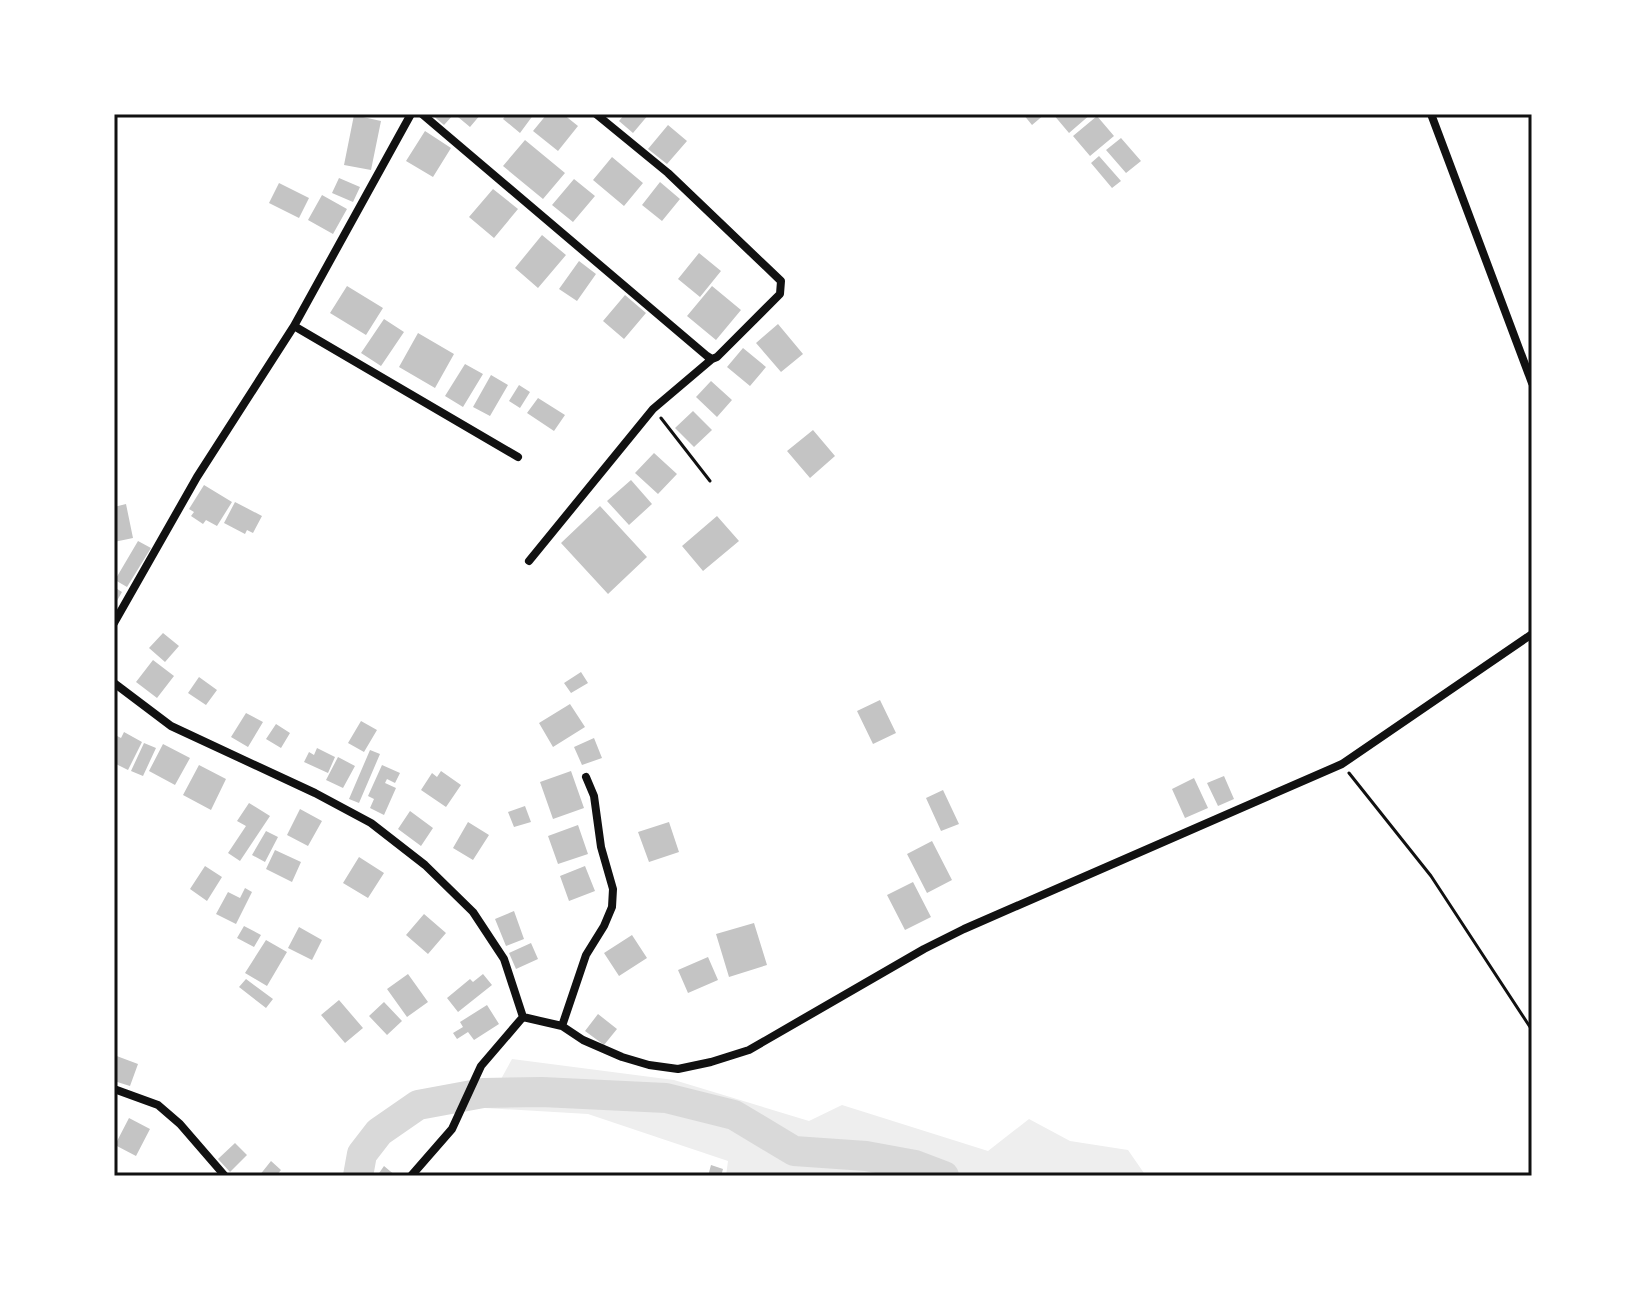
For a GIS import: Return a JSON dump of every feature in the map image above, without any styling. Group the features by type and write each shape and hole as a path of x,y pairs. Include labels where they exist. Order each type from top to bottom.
{"street":[{"path":"114,623 197,477 294,326 411,114"},
{"path":"422,114 712,359"},
{"path":"529,561 653,409 717,357 780,294 782,288 781,281 668,173 596,114"},
{"path":"1431,114 1532,383"},
{"path":"294,326 518,457"},
{"path":"523,1017 562,1026 609,1052 649,1065 678,1069 749,1050 964,929 1342,764 1532,634"},
{"path":"114,683 171,726 315,793 371,823 425,865 473,912 504,959 523,1017"},
{"path":"562,1026 586,955 612,907 613,889 601,847 594,796 586,777"},
{"path":"411,1176 452,1129 481,1066 523,1017"},
{"path":"114,1089 158,1105 180,1124 225,1176"}],"path":[{"path":"653,409 710,481"},
{"path":"1342,764 1431,876 1532,1030"}],"shaded area":[{"path":"512,1059 674,1080 809,1121 842,1105 988,1151 1029,1119 1070,1141 1128,1150 1146,1176 726,1176 728,1161 588,1114 485,1108"}],"building":[{"path":"431,114 454,114 444,125"},
{"path":"461,114 481,114 470,127 458,117"},
{"path":"507,114 534,114 520,133 503,119"},
{"path":"547,114 563,114 578,126 558,151 533,131"},
{"path":"625,114 649,114 633,133 619,121"},
{"path":"1023,114 1045,114 1032,125"},
{"path":"1053,114 1091,114 1069,133"},
{"path":"354,115 381,121 371,170 344,165"},
{"path":"1097,116 1114,136 1090,156 1073,136"},
{"path":"668,125 687,141 667,164 648,149"},
{"path":"425,131 451,148 433,177 406,161"},
{"path":"1121,138 1141,161 1126,173 1106,150"},
{"path":"525,140 565,173 543,199 503,166"},
{"path":"1099,156 1121,181 1112,188 1091,163"},
{"path":"612,157 643,183 624,206 593,180"},
{"path":"339,178 360,187 353,202 332,193"},
{"path":"574,179 595,196 573,222 552,205"},
{"path":"660,182 680,199 662,221 642,205"},
{"path":"279,183 309,198 299,218 269,203"},
{"path":"493,189 518,209 494,238 469,217"},
{"path":"322,195 347,209 333,234 308,220"},
{"path":"542,235 566,255 538,288 515,268"},
{"path":"699,253 721,271 700,297 678,279"},
{"path":"579,261 596,274 577,301 559,289"},
{"path":"347,286 383,308 366,335 330,313"},
{"path":"712,286 741,310 716,340 687,316"},
{"path":"625,295 646,313 624,339 603,321"},
{"path":"384,319 404,332 381,366 361,353"},
{"path":"778,324 803,354 781,372 756,343"},
{"path":"418,333 454,354 435,388 399,367"},
{"path":"743,348 766,367 750,386 727,367"},
{"path":"465,364 483,374 463,407 445,396"},
{"path":"491,375 508,385 490,416 473,407"},
{"path":"711,381 732,400 717,417 696,397"},
{"path":"519,385 530,392 520,408 509,401"},
{"path":"538,398 565,415 554,431 527,413"},
{"path":"693,411 712,430 694,447 675,428"},
{"path":"813,430 835,456 810,478 787,451"},
{"path":"654,453 677,474 658,494 635,473"},
{"path":"631,480 652,504 629,525 607,501"},
{"path":"204,485 232,502 217,526 206,520 203,524 191,516 194,512 189,509"},
{"path":"235,502 262,516 253,533 247,530 245,534 224,523"},
{"path":"126,504 133,538 114,542 114,507"},
{"path":"600,506 647,557 608,594 561,543"},
{"path":"717,516 739,541 703,571 682,546"},
{"path":"138,541 151,548 127,587 115,580"},
{"path":"114,587 122,592 114,606"},
{"path":"163,633 179,646 165,662 149,648"},
{"path":"153,660 174,676 157,698 136,682"},
{"path":"581,672 588,683 571,693 564,683"},
{"path":"199,677 217,690 206,705 188,693"},
{"path":"880,700 896,733 873,744 857,711"},
{"path":"570,704 585,727 553,747 539,723"},
{"path":"246,713 263,722 248,747 231,737"},
{"path":"361,721 377,730 364,752 348,743"},
{"path":"276,724 290,733 281,748 266,739"},
{"path":"124,732 142,742 128,770 114,763 114,743 117,736 121,738"},
{"path":"594,738 602,758 582,765 574,747"},
{"path":"144,743 156,748 143,776 131,771"},
{"path":"163,744 190,758 175,785 149,771"},
{"path":"317,748 335,757 328,773 304,762 309,752 314,755"},
{"path":"370,750 380,754 359,803 349,799"},
{"path":"338,757 355,766 343,788 326,780"},
{"path":"199,765 226,779 211,810 183,795"},
{"path":"382,765 400,773 395,783 387,779 385,783 396,788 384,815 370,808 374,799 368,796"},
{"path":"441,771 461,785 446,807 421,790 432,773 437,777"},
{"path":"571,771 584,808 553,819 540,782"},
{"path":"1224,776 1234,799 1218,806 1207,783"},
{"path":"1194,778 1208,808 1185,818 1172,789"},
{"path":"943,790 959,824 941,831 926,798"},
{"path":"249,803 270,816 240,861 228,853 246,826 237,821"},
{"path":"525,806 531,822 514,827 508,812"},
{"path":"300,809 322,821 308,846 287,835"},
{"path":"410,811 433,828 421,846 398,829"},
{"path":"468,822 489,835 473,860 453,848"},
{"path":"669,822 679,852 649,862 638,832"},
{"path":"578,825 588,854 558,864 548,836"},
{"path":"266,831 278,837 265,862 252,855"},
{"path":"932,841 952,880 927,893 907,854"},
{"path":"275,850 301,862 292,882 266,869"},
{"path":"359,857 384,873 368,898 343,883"},
{"path":"205,866 222,877 207,901 190,889"},
{"path":"585,866 595,891 569,901 560,876"},
{"path":"913,882 931,917 905,930 887,895"},
{"path":"245,888 252,892 236,924 216,914 228,892 240,898"},
{"path":"514,911 524,939 506,946 495,919"},
{"path":"424,914 446,933 428,954 406,935"},
{"path":"754,923 767,965 729,977 716,934"},
{"path":"244,926 261,935 254,947 237,938"},
{"path":"299,927 322,940 312,960 288,948"},
{"path":"632,935 647,958 619,976 604,953"},
{"path":"266,940 287,952 267,986 245,973"},
{"path":"531,943 538,959 516,969 509,953"},
{"path":"708,957 718,980 688,993 678,970"},
{"path":"408,974 428,1002 407,1017 387,989"},
{"path":"483,974 492,985 458,1012 447,998 470,979 473,982"},
{"path":"246,979 273,999 266,1008 239,987"},
{"path":"339,1000 363,1028 345,1043 321,1015"},
{"path":"384,1002 402,1021 387,1035 369,1016"},
{"path":"487,1005 499,1024 474,1040 468,1032 457,1039 453,1033 463,1027 460,1022"},
{"path":"598,1014 617,1029 604,1045 585,1031"},
{"path":"114,1055 138,1064 130,1086 114,1081"},
{"path":"129,1118 150,1129 136,1156 115,1145"},
{"path":"235,1143 247,1155 230,1172 218,1159"},
{"path":"271,1161 281,1170 276,1176 259,1176"},
{"path":"711,1165 723,1169 721,1176 708,1176"},
{"path":"384,1166 396,1176 377,1176"}],"waterway":[{"path":"358,1176 362,1154 379,1132 418,1105 483,1093 542,1092 666,1098 734,1115 794,1151 866,1156 915,1165 944,1176"}]}
